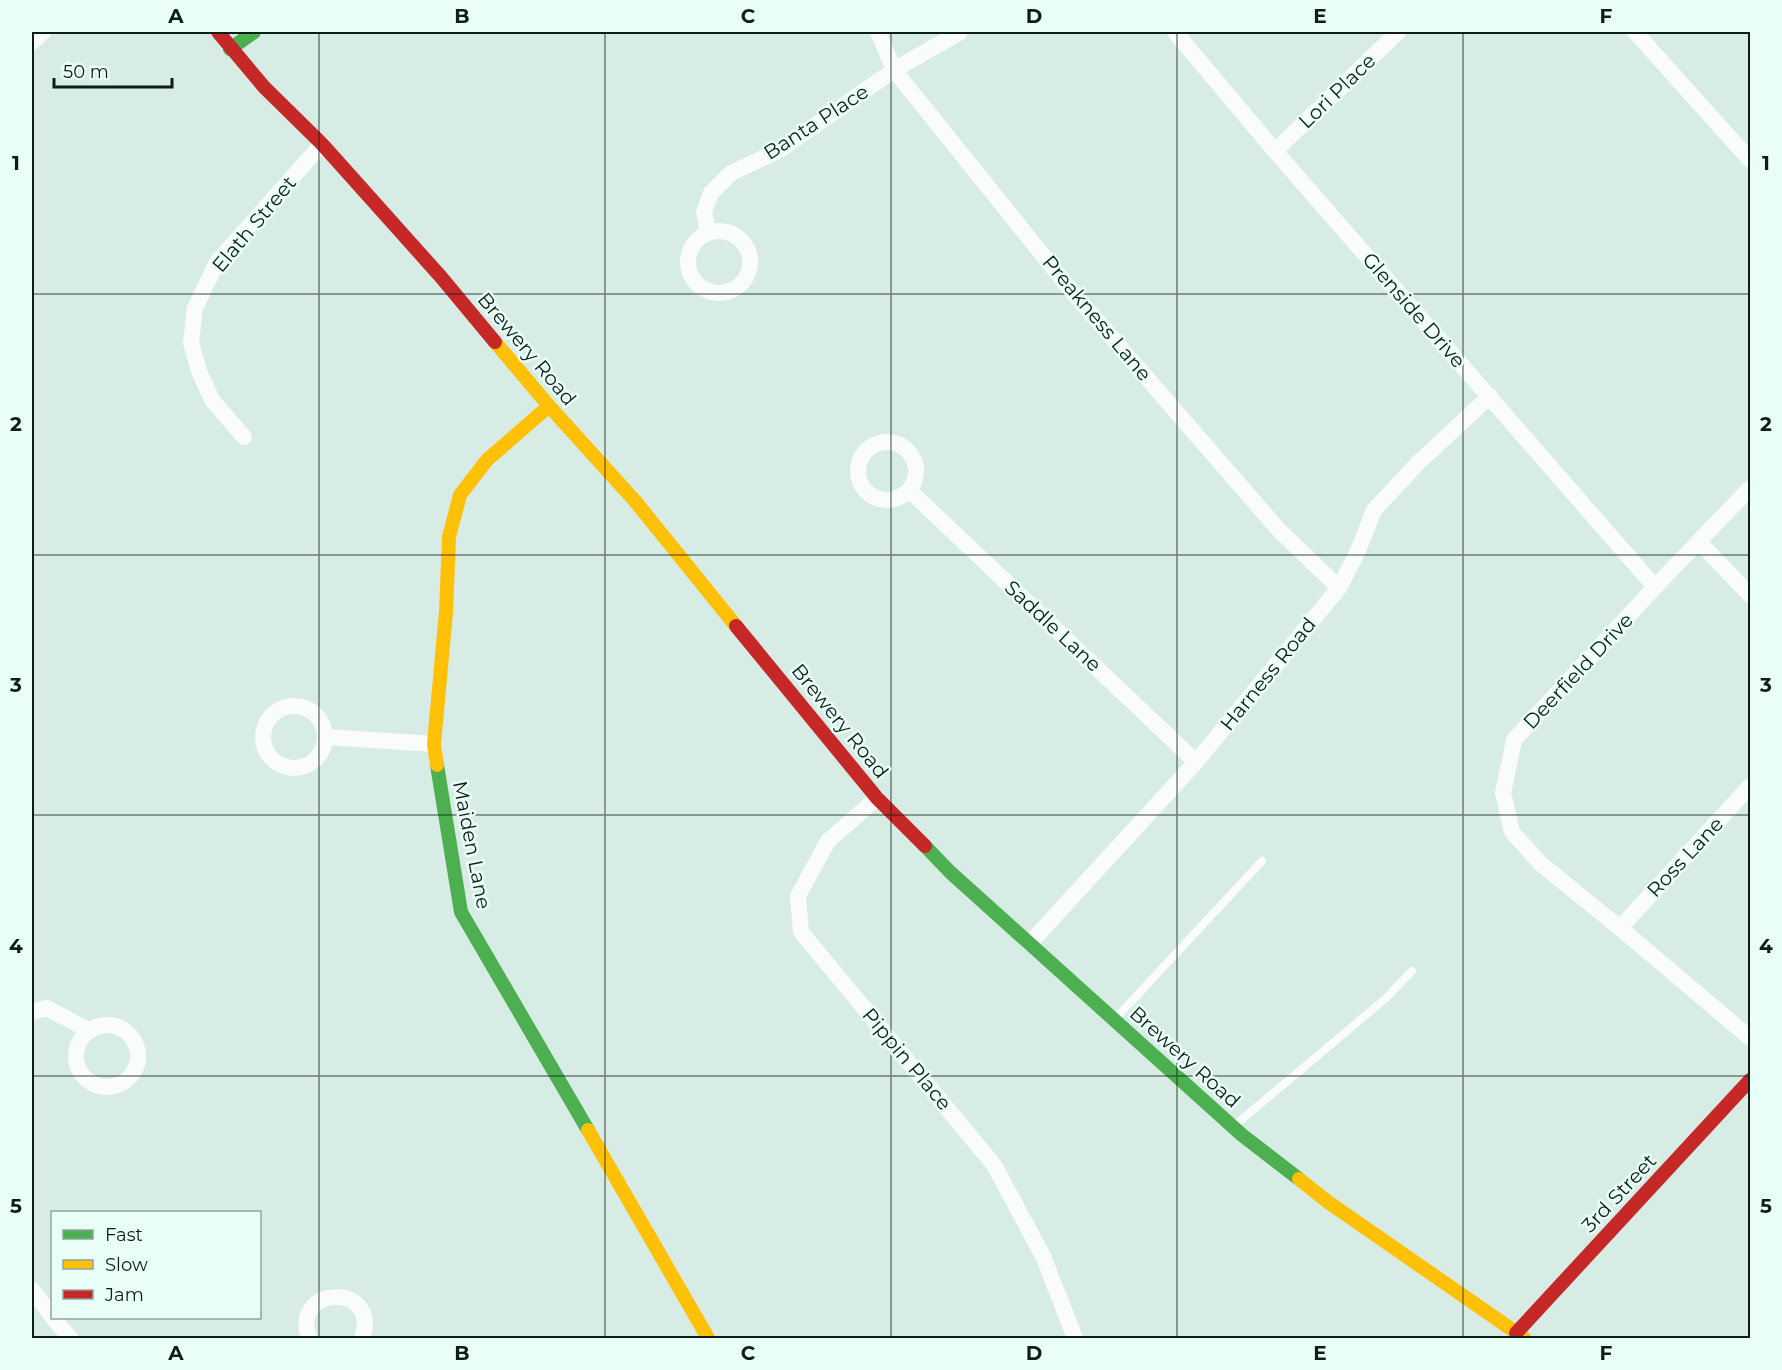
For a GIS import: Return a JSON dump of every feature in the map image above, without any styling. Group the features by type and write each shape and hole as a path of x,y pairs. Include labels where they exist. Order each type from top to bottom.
{"street":[{"path":"32,42 43,32"},
{"name":"Brewery Road","path":"218,32 264,87 322,144 441,277 549,406 635,501 877,798 950,872 1233,1127 1333,1206 1520,1336"},
{"path":"230,49 255,32"},
{"name":"Preakness Lane","path":"878,32 894,70 1074,294 1277,528 1339,588"},
{"name":"Banta Place","path":"708,233 704,212 711,193 730,173 780,150 894,70 960,32"},
{"name":"Glenside Drive","path":"1175,32 1275,151 1655,587"},
{"name":"Lori Place","path":"1275,151 1398,32"},
{"path":"1635,32 1750,160"},
{"name":"Elath Street","path":"244,437 212,400 199,371 191,343 195,308 217,262 322,144"},
{"name":"Harness Road","path":"1030,943 1196,762 1339,588 1357,553 1374,510 1418,463 1490,396"},
{"name":"Maiden Lane","path":"549,406 487,460 460,495 449,537 446,612 434,744 461,912 708,1338"},
{"name":"Deerfield Drive","path":"1750,488 1514,740 1503,794 1512,832 1540,864 1750,1038"},
{"name":"Saddle Lane","path":"910,491 1196,762"},
{"path":"1700,542 1750,595"},
{"path":"326,737 434,744"},
{"name":"Ross Lane","path":"1620,928 1750,786"},
{"name":"Pippin Place","path":"877,798 828,840 798,896 801,932 994,1165 1043,1256 1075,1338"},
{"path":"32,1012 47,1008 90,1031"},
{"name":"3rd Street","path":"1520,1336 1750,1080"},
{"path":"32,1290 51,1314"},
{"path":"308,1338 306,1327 312,1308 326,1298 336,1296 346,1298 359,1307 364,1316 365,1326 362,1338"},
{"path":"55,1319 70,1338"}],"lane":[{"path":"1115,1020 1262,861"},
{"path":"1233,1127 1385,999 1412,971"}],"traffic: fast":[{"path":"230,49 254,32"},
{"path":"437,765 461,912 588,1130"},
{"path":"925,846 950,872 1242,1135 1299,1179"}],"traffic: slow":[{"path":"495,342 635,501 736,626"},
{"path":"437,765 434,744 446,612 449,537 460,495 487,460 549,406"},
{"path":"588,1130 708,1338"},
{"path":"1299,1179 1328,1202 1524,1338"}],"traffic: jam":[{"path":"218,32 264,87 322,144 441,277 495,342"},
{"path":"736,626 877,798 925,846"},
{"path":"1516,1333 1750,1080"}]}
